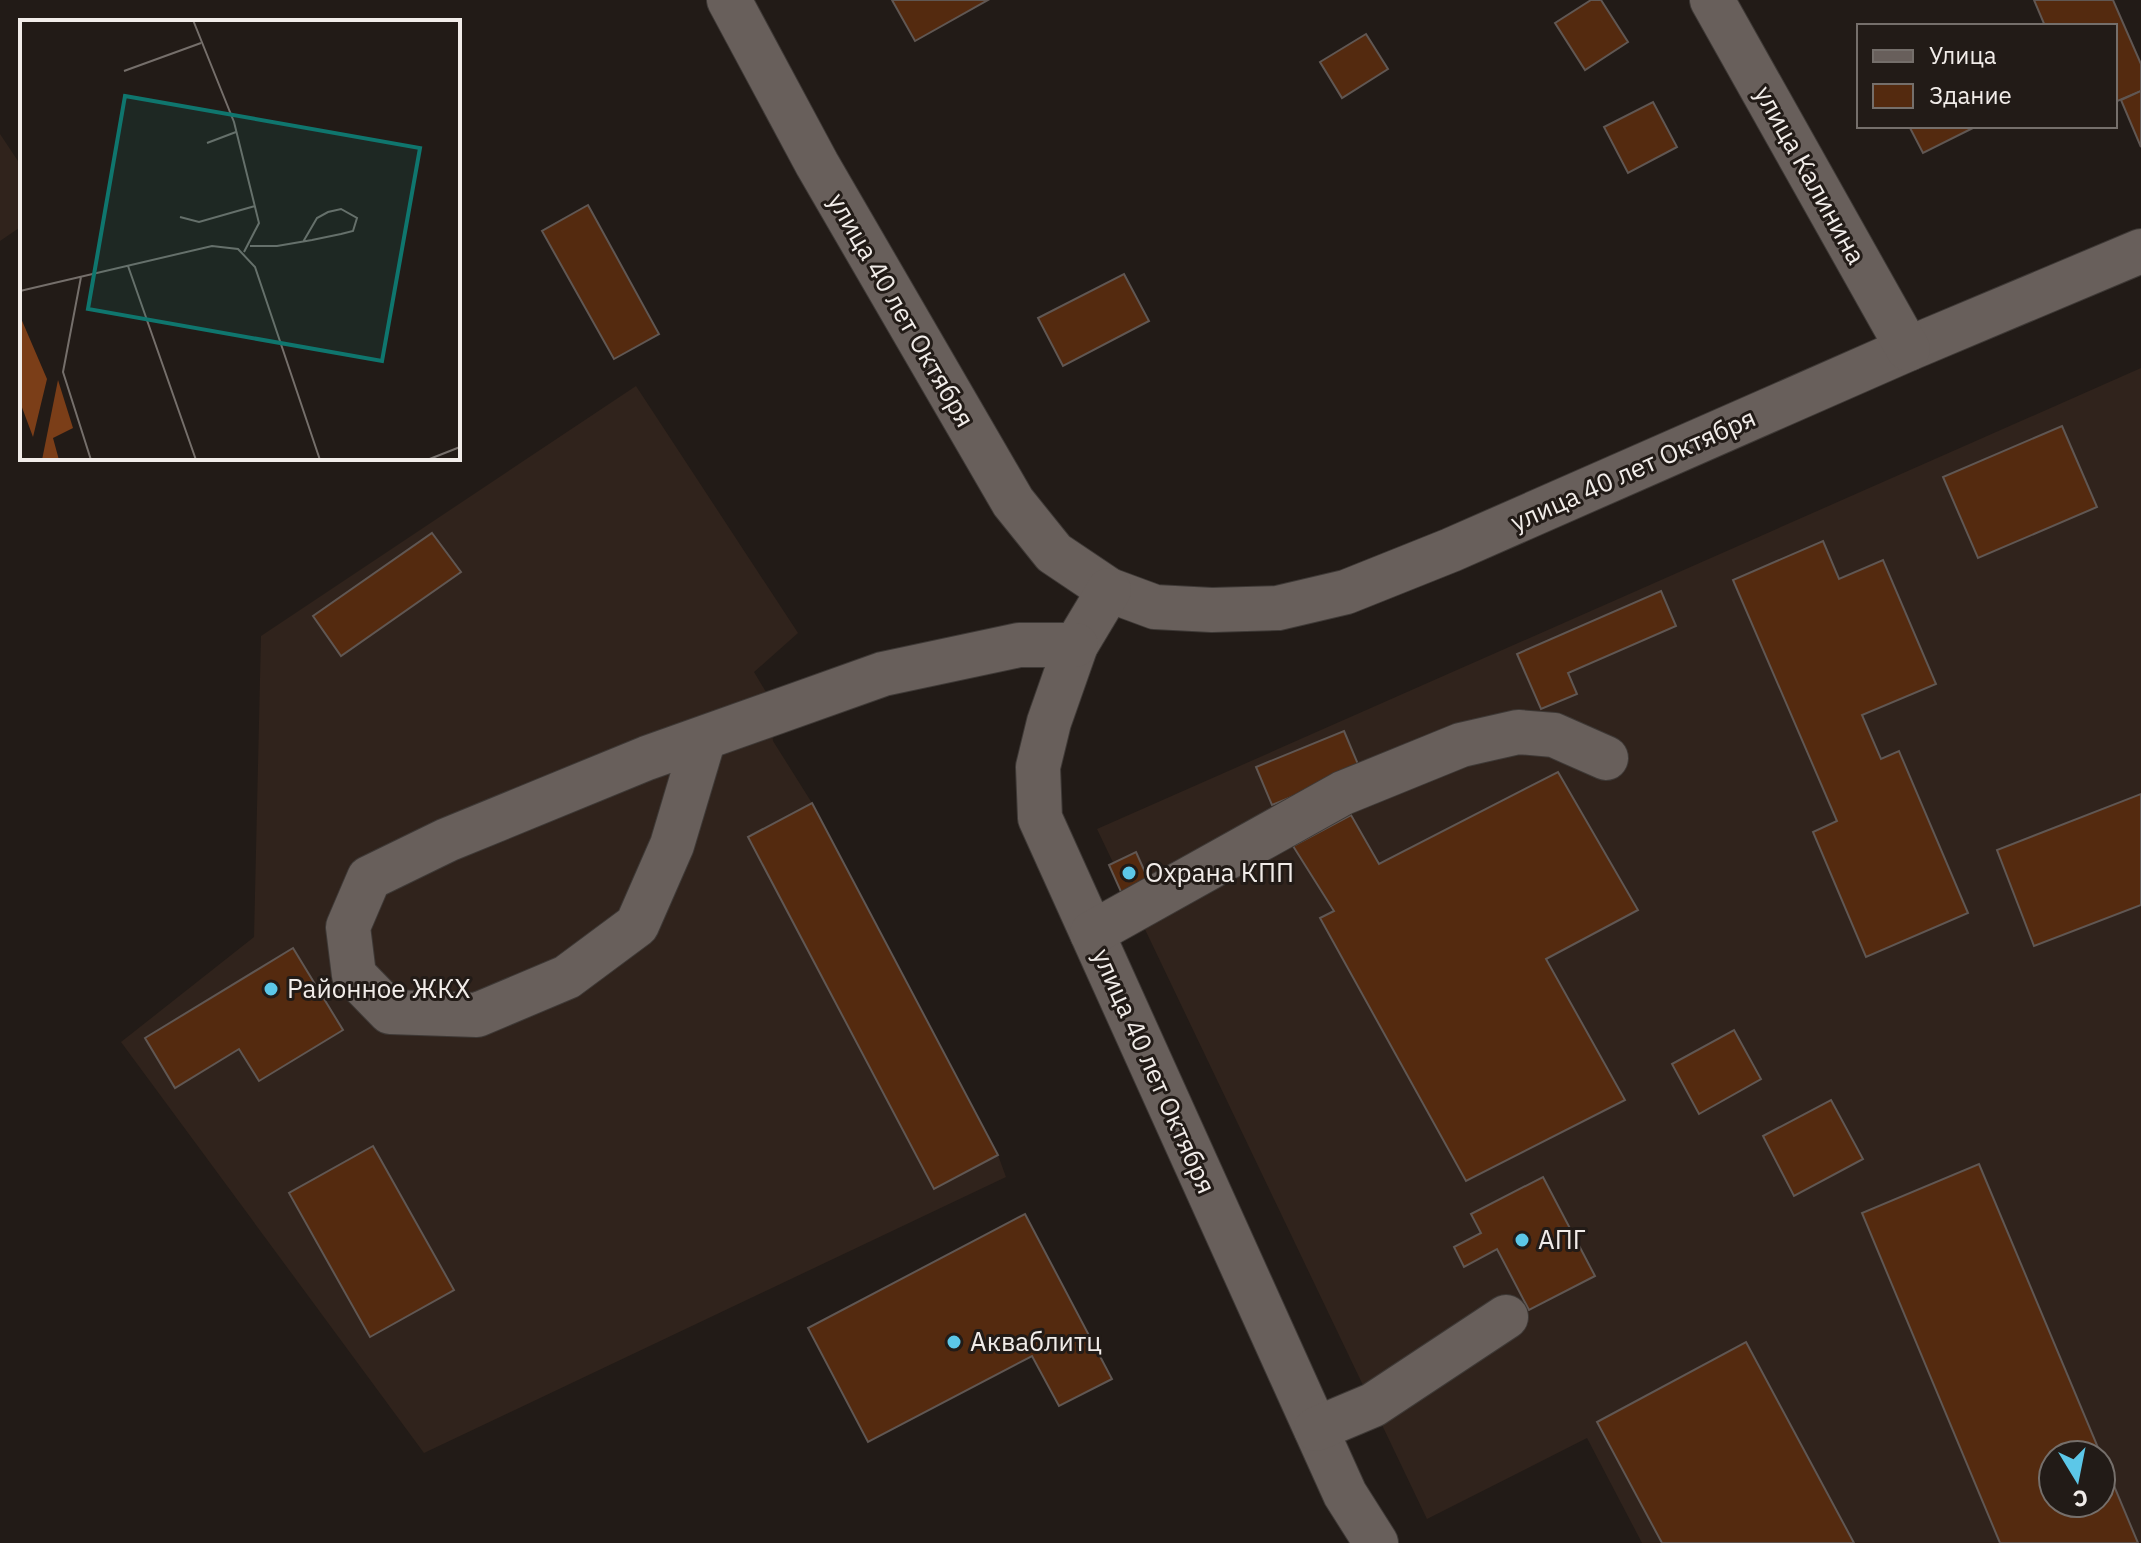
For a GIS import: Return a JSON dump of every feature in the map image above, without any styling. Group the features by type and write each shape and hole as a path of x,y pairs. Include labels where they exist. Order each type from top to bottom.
{"street":[{"name":"улица 40 лет Октября","path":"729,0 817,164 1013,502 1054,553 1109,590 1155,607 1212,610 1278,608 1346,592 1451,550 1908,349 2141,251"},
{"name":"улица Калинина","path":"1712,0 1908,349"},
{"name":"улица 40 лет Октября","path":"1109,590 1076,645 1049,722 1038,767 1040,818 1345,1494 1376,1543"},
{"path":"704,738 672,845 637,925 567,977 477,1015 390,1012 354,975 348,927 369,878 447,840 647,758 883,674 1019,645 1076,645"},
{"path":"1092,933 1343,793 1461,745 1518,732 1554,735 1606,758"},
{"path":"1316,1429 1373,1405 1506,1317"}],"shaded area":[{"path":"0,134 20,164 20,227 0,241"},
{"name":"АПГ","path":"2141,368 2141,1543 1642,1543 1587,1438 1427,1519 1097,829"},
{"name":"Районное ЖКХ","path":"636,386 798,633 754,672 769,697 773,741 812,803 998,1155 1006,1177 424,1453 121,1042 254,937 261,636"}],"building":[{"path":"892,0 988,0 915,41"},
{"path":"1591,0 1601,0 1628,42 1585,70 1555,23"},
{"path":"2034,0 2113,0 2141,64 2141,91 2117,101 2117,24 2044,24"},
{"path":"1366,34 1388,69 1342,98 1320,62"},
{"path":"2141,91 2141,147 2121,100"},
{"path":"1653,102 1677,147 1628,173 1604,127"},
{"path":"1910,128 1973,128 1923,153"},
{"path":"588,205 659,334 614,359 542,231"},
{"path":"1124,274 1149,321 1063,366 1038,318"},
{"path":"2062,426 2097,507 1978,558 1943,477"},
{"path":"432,533 461,572 341,656 313,616"},
{"path":"1823,541 1839,579 1883,560 1936,684 1862,715 1881,759 1899,751 1968,913 1866,957 1813,832 1837,821 1733,580"},
{"path":"1661,591 1676,626 1568,673 1577,694 1541,709 1517,654"},
{"path":"1344,731 1360,769 1272,805 1256,767"},
{"path":"1558,772 1638,910 1546,959 1625,1100 1466,1181 1320,918 1334,911 1293,846 1351,815 1379,864"},
{"path":"2141,794 2141,905 2034,946 1997,850"},
{"path":"812,803 998,1155 934,1189 748,837"},
{"name":"Охрана КПП","path":"1136,852 1149,881 1122,894 1109,865"},
{"name":"Районное ЖКХ","path":"293,948 343,1030 259,1081 239,1049 175,1088 145,1038"},
{"path":"1734,1030 1761,1079 1699,1114 1672,1064"},
{"path":"1831,1100 1863,1159 1794,1196 1763,1136"},
{"path":"373,1146 454,1290 370,1337 289,1193"},
{"path":"1979,1164 2094,1439 2037,1439 2037,1519 2117,1519 2117,1493 2138,1543 2000,1543 1862,1213"},
{"name":"АПГ","path":"1543,1177 1595,1276 1529,1310 1497,1249 1464,1267 1454,1247 1481,1233 1471,1214"},
{"name":"Акваблитц","path":"1025,1214 1112,1379 1059,1406 1032,1356 868,1442 808,1328"},
{"path":"1746,1342 1854,1543 1662,1543 1597,1422"}],"place":[{"name":"Охрана КПП","path":"1129,873"},
{"name":"Районное ЖКХ","path":"271,989"},
{"name":"АПГ","path":"1522,1240"},
{"name":"Акваблитц","path":"954,1342"}]}
